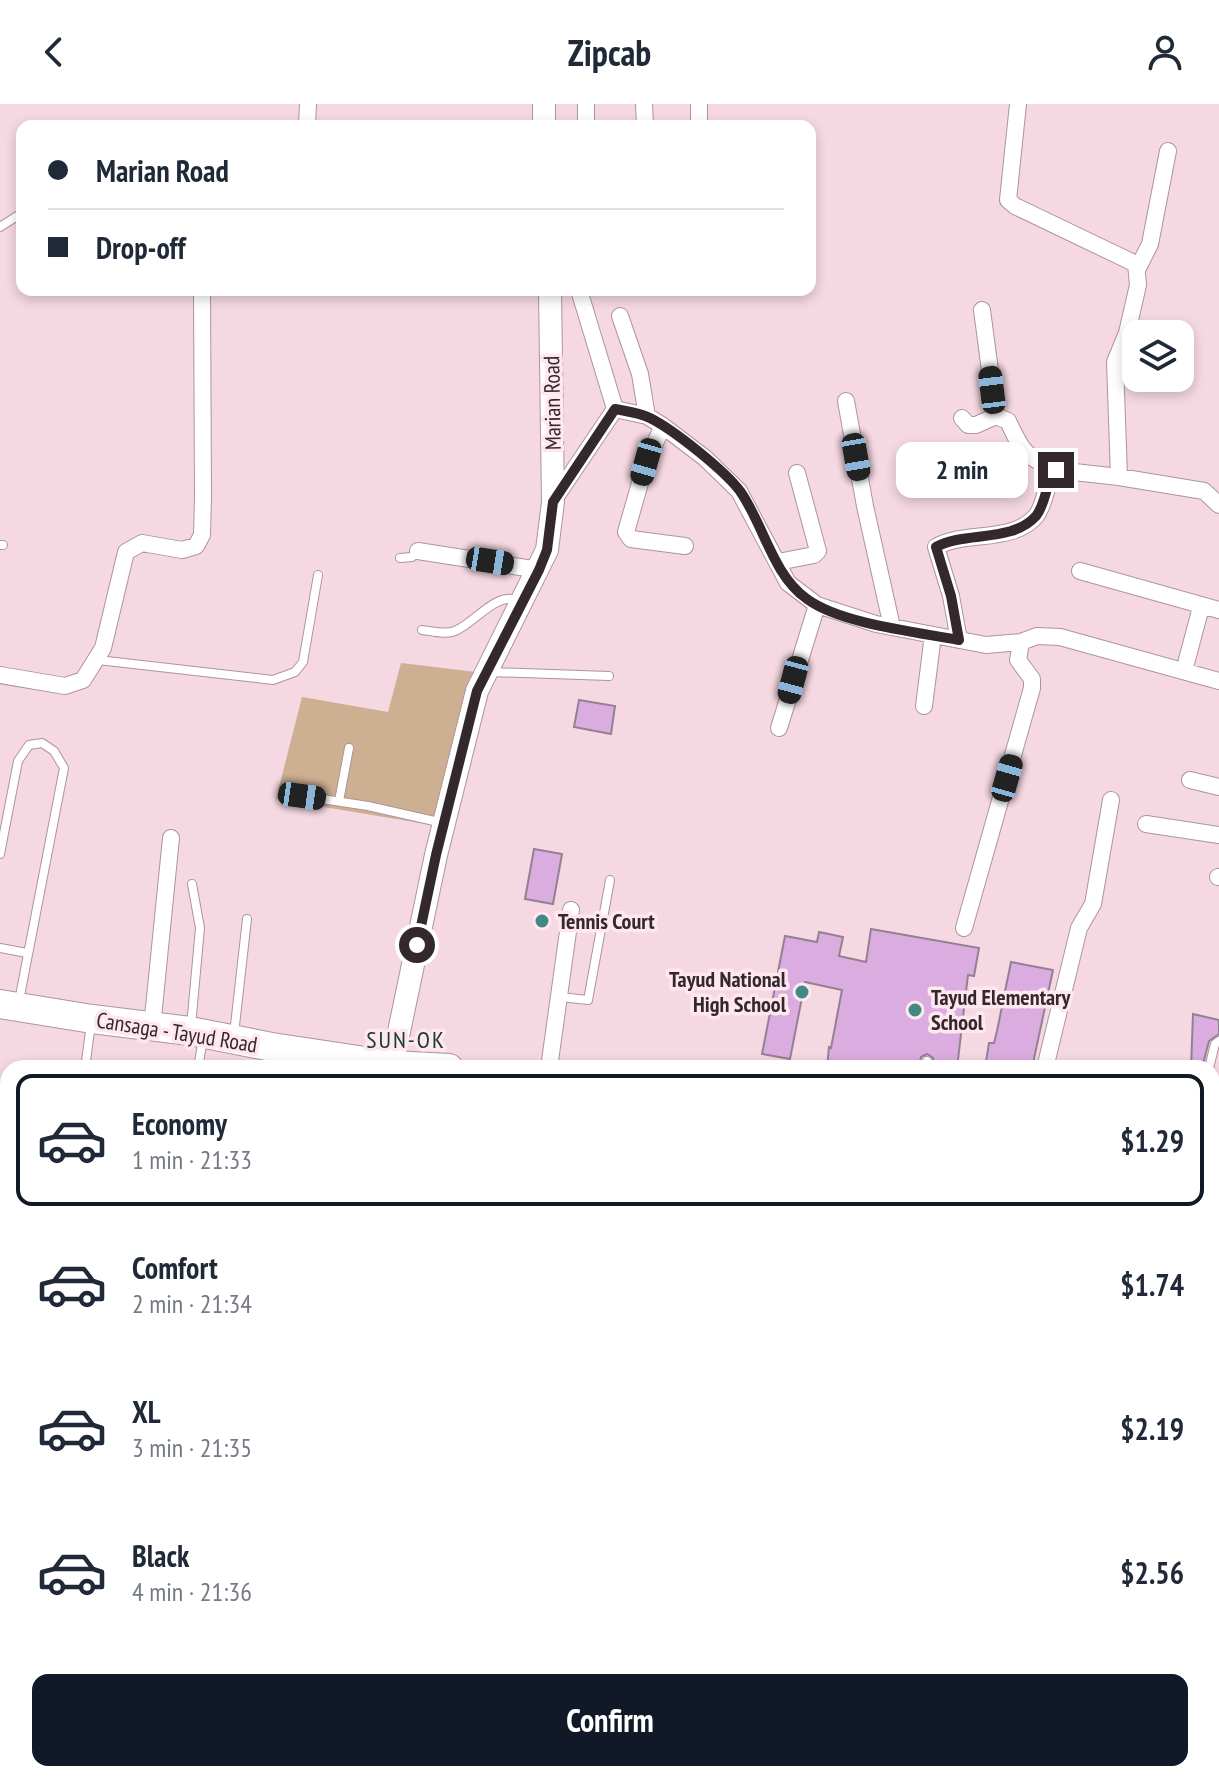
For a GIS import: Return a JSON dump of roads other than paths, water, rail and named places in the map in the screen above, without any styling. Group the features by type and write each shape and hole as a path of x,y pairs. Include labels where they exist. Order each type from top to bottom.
{"highway":[{"name":"Cansaga - Tayud Road","path":"9,1006 197,1032 351,1060"}],"street":[{"path":"1018,104 1008,200 1136,264 1138,268"},
{"path":"1119,477 1115,362 1127,333 1138,285 1138,268 1150,244 1168,151"},
{"path":"0,675 65,686 83,680 103,648 126,552 142,543 182,550 196,546 202,535 202,296"},
{"name":"Marian Road","path":"393,1060 444,823 477,691 547,550 553,502 550,296"},
{"path":"581,296 615,409"},
{"path":"982,310 996,416"},
{"path":"620,316 640,374 647,416"},
{"path":"846,401 892,627"},
{"path":"553,502 615,409"},
{"path":"615,409 647,416 705,458 739,491 788,583 817,605 845,616 986,645 1021,642 1037,636 1060,637 1219,681"},
{"path":"962,418 968,425 976,425 996,416 1008,421 1020,447 1031,459 1056,470 1204,491 1219,505"},
{"path":"663,426 646,462 626,532 631,539 685,546"},
{"path":"959,640 951,596 936,547 947,541 1015,529 1028,522 1038,514 1050,478 1056,470"},
{"path":"778,562 814,555 818,551 797,473"},
{"path":"418,551 539,570"},
{"path":"1080,571 1219,610"},
{"path":"779,728 817,605"},
{"path":"1184,671 1201,607"},
{"path":"924,706 933,635"},
{"path":"964,928 1032,688 1032,679 1018,660 1021,642"},
{"path":"1190,780 1219,787"},
{"path":"1047,1060 1079,928 1093,904 1111,800"},
{"path":"1146,824 1219,835"},
{"path":"152,1027 171,838"},
{"path":"550,1060 571,910"}],"lane":[{"path":"400,558 412,557 418,551"},
{"path":"98,660 273,680 295,672 303,662 318,575"},
{"path":"422,630 449,633 499,601 511,597 523,601"},
{"path":"487,672 609,676"},
{"path":"0,854 18,761 29,745 42,743 54,751 64,768 27,953 9,1006"},
{"path":"339,801 349,748"},
{"path":"302,796 444,823"},
{"path":"560,997 588,1000 610,880"},
{"path":"192,884 200,928 198,1060"},
{"path":"233,1040 247,919"},
{"path":"0,948 27,953"},
{"path":"86,1060 92,1019"},
{"path":"1211,1060 1215,1044 1219,1041"}],"place":[{"name":"Tennis Court","path":"542,921"},
{"name":"Tayud National High School","path":"802,992"},
{"name":"Tayud Elementary School","path":"915,1010"}],"district":[{"name":"SUN-OK","path":"406,1040"}]}
